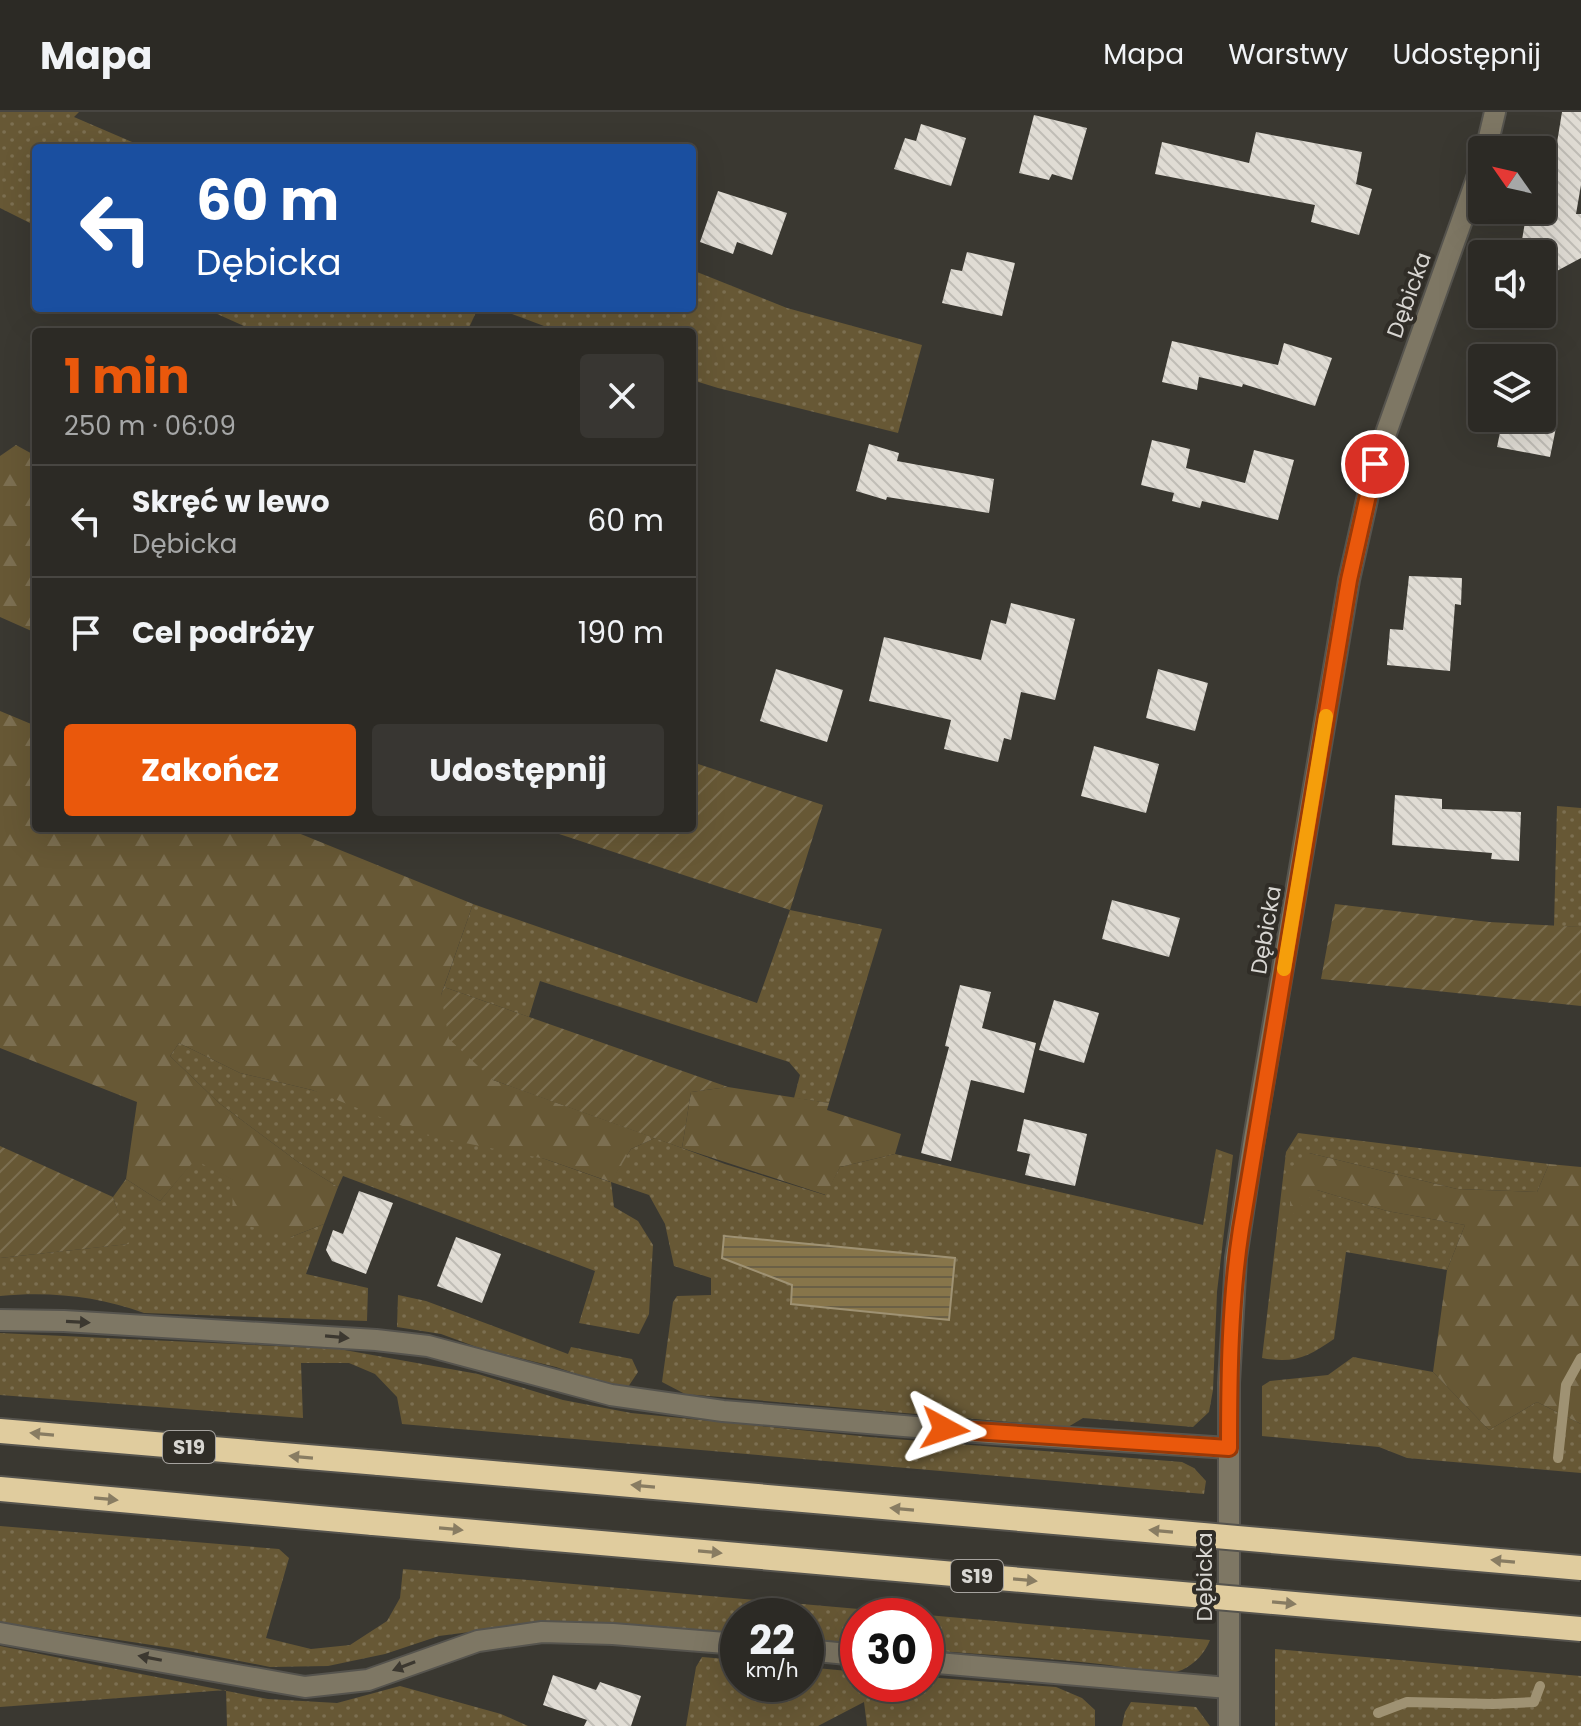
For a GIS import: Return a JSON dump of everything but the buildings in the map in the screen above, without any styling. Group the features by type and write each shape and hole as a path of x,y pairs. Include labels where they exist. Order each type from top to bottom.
{"highway":[{"name":"S19","path":"0,1431 1581,1568"},
{"name":"S19","path":"0,1489 1581,1629"}],"street":[{"path":"1489,136 1495,112"},
{"name":"Dębicka","path":"1229,1726 1229,1383 1236,1258 1349,580 1375,464 1468,203"},
{"path":"0,1320 296,1334 415,1345 611,1395 739,1412 992,1433 1229,1448"},
{"path":"0,1633 305,1687 368,1680 478,1641 542,1632 720,1643"},
{"path":"944,1664 1228,1688"}],"green space":[{"path":"0,112 79,112 74,117 137,144 32,144 32,224 0,208"},
{"path":"696,272 787,308 922,345 898,433 696,381 696,328 549,328 507,312 696,312"},
{"path":"213,312 476,312 469,328 248,328"},
{"path":"16,445 32,454 32,631 0,617 0,456"},
{"path":"0,711 32,724 32,832 296,832 473,904 441,995 493,1080 655,1138 631,1149 611,1182 545,1159 425,1135 312,1090 240,1073 179,1043 170,1056 219,1103 298,1162 338,1187 324,1224 291,1237 232,1222 233,1180 195,1160 160,1201 126,1179 137,1102 0,1048"},
{"path":"696,763 823,805 790,910 553,832 696,832"},
{"path":"1557,806 1581,808 1581,927 1554,926"},
{"path":"473,904 757,1003 790,910 882,929 829,1103 794,1098 800,1075 789,1062 540,981 529,1017 444,987"},
{"path":"1335,904 1489,922 1581,927 1581,1006 1321,979"},
{"path":"444,987 728,1087 691,1092 682,1148 493,1080 449,1039 441,995"},
{"path":"179,1043 240,1073 312,1090 545,1159 610,1182 631,1149 655,1138 825,1195 840,1167 895,1154 1203,1225 1216,1149 1233,1155 1217,1292 1213,1390 1209,1412 1193,1427 1083,1418 1068,1427 685,1394 662,1382 673,1302 677,1296 711,1295 711,1278 674,1266 665,1224 649,1195 611,1182 614,1207 638,1221 653,1245 649,1314 639,1334 579,1323 595,1271 343,1176 338,1187 298,1162 219,1103 170,1056"},
{"path":"728,1087 829,1103 827,1110 901,1134 895,1154 840,1167 826,1195 682,1148 691,1092"},
{"path":"1298,1133 1549,1164 1537,1192 1457,1189 1309,1153 1317,1190 1387,1211 1465,1225 1447,1270 1346,1252 1334,1339 1300,1358 1273,1360 1262,1358 1286,1152"},
{"path":"0,1146 113,1197 129,1244 0,1258"},
{"path":"1309,1153 1457,1189 1537,1192 1549,1164 1581,1167 1581,1424 1537,1402 1489,1430 1433,1372 1447,1270 1465,1225 1387,1211 1317,1190 1290,1217 1290,1168"},
{"path":"195,1159 234,1180 291,1237 324,1224 306,1274 368,1288 367,1321 144,1313 109,1302 73,1296 0,1296 0,1258 128,1244 113,1197 126,1179 160,1201"},
{"path":"398,1295 426,1301 568,1354 571,1347 632,1359 638,1372 628,1387 482,1349 441,1334 397,1327"},
{"path":"0,1333 339,1349 478,1374 563,1400 631,1413 870,1437 1182,1462 1194,1468 1206,1481 1204,1494 402,1424 397,1397 375,1374 349,1363 301,1363 303,1418 0,1395"},
{"path":"1353,1357 1433,1372 1489,1430 1537,1402 1581,1424 1581,1473 1407,1458 1379,1447 1262,1436 1262,1386 1270,1381 1328,1375"},
{"path":"0,1526 279,1549 289,1558 266,1638 311,1649 350,1645 387,1621 400,1598 403,1569 733,1598 720,1598 720,1631 631,1624 531,1624 439,1636 385,1654 328,1666 270,1667 178,1649 0,1622"},
{"path":"824,1606 840,1607 840,1642 824,1640"},
{"path":"944,1617 1210,1640 1199,1658 1187,1668 1173,1672 1155,1673 1086,1663 944,1651"},
{"path":"0,1646 223,1690 0,1707"},
{"path":"1275,1649 1581,1676 1581,1726 1275,1726"},
{"path":"702,1657 720,1658 720,1702 824,1702 824,1669 840,1670 840,1702 864,1702 818,1726 686,1726 696,1667"},
{"path":"944,1678 1056,1687 1082,1698 1095,1710 1095,1726 867,1726 864,1702 944,1702"},
{"path":"400,1686 501,1714 528,1726 227,1726 226,1691 268,1699 337,1703"},
{"path":"1131,1702 1196,1707 1210,1726 1122,1726"}],"shaded area":[{"path":"724,1236 955,1258 949,1320 791,1304 792,1285 722,1258"}],"waterway":[{"path":"1558,1458 1566,1385 1581,1358"},
{"path":"1378,1713 1407,1702 1534,1702 1540,1686"}],"slow traffic":[{"path":"1284,969 1326,716"}],"route":[{"path":"945,1429 1229,1448 1236,1258 1349,580 1375,464"}]}
